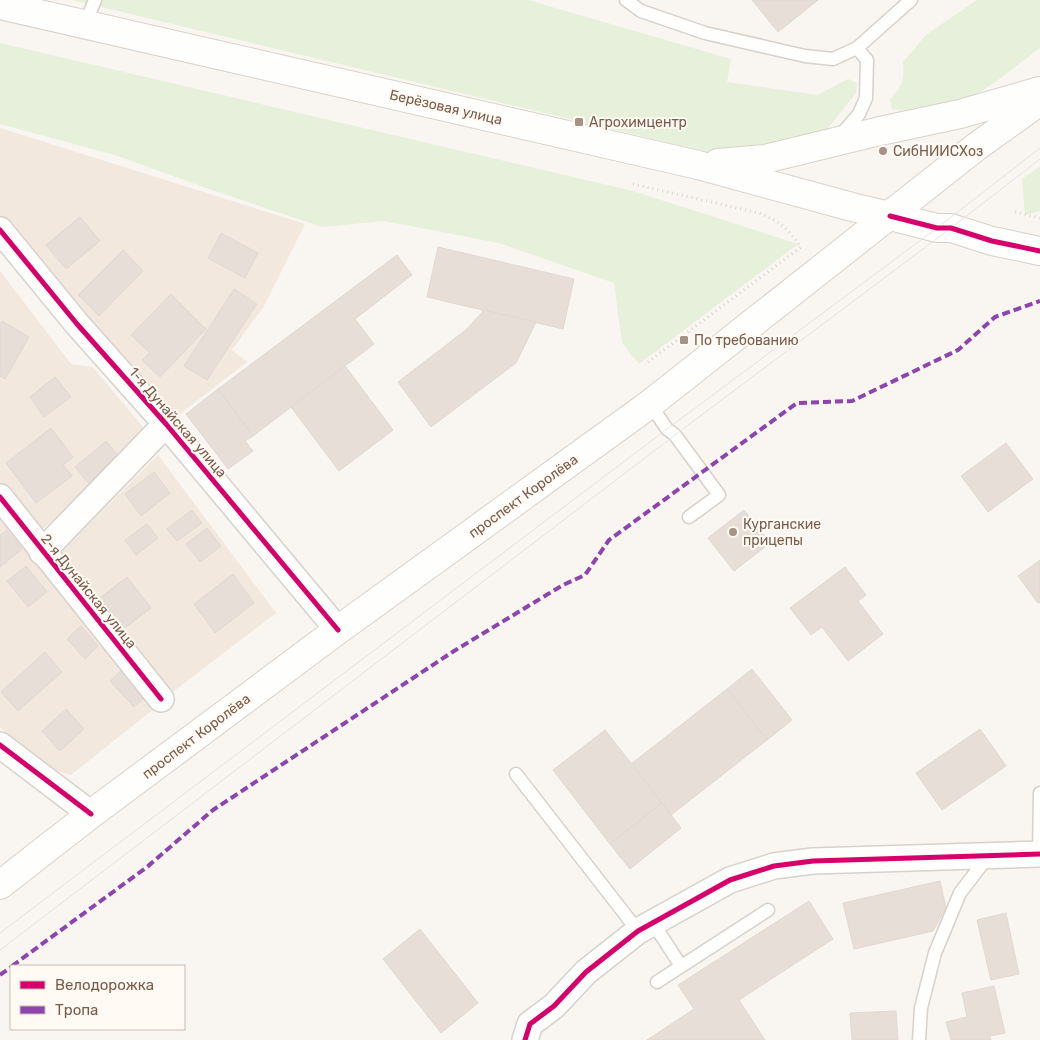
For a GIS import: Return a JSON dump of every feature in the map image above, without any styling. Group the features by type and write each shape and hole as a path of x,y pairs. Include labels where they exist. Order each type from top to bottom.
{"main road":[{"name":"Берёзовая улица","path":"0,5 90,12 698,165 852,207 937,228 951,228 992,241 1040,250"},
{"path":"698,165 766,160 834,142 960,114 1040,91"},
{"name":"проспект Королёва","path":"0,885 91,814 338,630 650,404 976,147 1040,100"}],"street":[{"name":"1-я Дунайская улица","path":"0,230 77,324 166,424 338,630"},
{"path":"42,552 166,424"},
{"name":"2-я Дунайская улица","path":"0,497 161,699"},
{"path":"5,757 91,814"},
{"path":"525,1040 530,1024 554,1006 586,972 646,927 730,880 774,866 813,861 1040,854"}],"lane":[{"path":"626,0 641,11 705,33 805,56 833,59 857,48 911,0"},
{"path":"834,142 859,114 866,98 867,60 857,48"},
{"path":"650,404 667,429 675,435 719,495 689,517"},
{"path":"516,774 681,966"},
{"path":"1040,793 1040,854"},
{"path":"919,1040 921,1008 935,953 960,893 989,855"},
{"path":"657,982 768,910"}],"path":[{"path":"633,184 759,213 774,219 790,231 801,247 648,362"},
{"path":"1015,212 1040,218"}],"shaded area":[{"path":"0,128 305,224 264,306 232,350 247,362 176,417 0,217"},
{"path":"0,271 71,364 93,367 147,432 118,466 37,534 0,484"},
{"path":"158,455 276,613 170,694 57,556"},
{"path":"0,516 156,707 71,775 53,770 0,727"}],"green space":[{"path":"72,0 528,0 731,59 727,82 817,95 848,79 857,83 856,93 822,136 716,154"},
{"path":"977,0 1040,0 1040,48 994,83 969,99 915,113 892,109 890,99 902,82 903,62 926,35"},
{"path":"0,43 633,191 798,244 639,364 622,343 614,283 499,243 384,221 322,227 115,155 0,124"},
{"path":"1040,166 1040,211 1025,215 1022,179"}],"building":[{"path":"752,0 818,0 778,32"},
{"path":"80,217 100,241 66,269 46,245"},
{"path":"221,233 258,253 245,278 208,258"},
{"path":"438,247 574,279 563,329 427,297"},
{"path":"123,250 143,271 99,316 78,295"},
{"path":"397,255 412,275 355,319 374,344 253,436 218,389"},
{"path":"234,289 257,304 207,380 184,366"},
{"path":"171,294 206,329 160,377 142,360 150,353 131,335"},
{"path":"484,310 536,322 516,363 431,427 398,382 467,329"},
{"path":"2,321 29,337 5,379 0,376 0,324"},
{"path":"345,366 393,430 339,471 291,407"},
{"path":"55,377 71,397 44,417 30,397"},
{"path":"218,389 253,436 245,441 253,451 228,469 186,414"},
{"path":"51,428 73,457 63,465 72,476 36,503 6,463"},
{"path":"106,441 121,459 90,485 75,467"},
{"path":"1006,443 1033,479 988,512 961,476"},
{"path":"154,472 170,493 141,516 125,494"},
{"path":"192,510 202,523 177,541 167,529"},
{"path":"744,510 770,543 734,571 708,538"},
{"path":"147,524 158,538 136,555 125,540"},
{"path":"207,528 221,546 200,562 186,544"},
{"path":"7,530 22,549 0,567 0,535"},
{"path":"1040,560 1040,602 1038,603 1018,576"},
{"path":"26,566 47,592 28,607 7,581"},
{"path":"845,567 866,595 858,601 883,634 848,661 822,627 811,635 790,608"},
{"path":"233,574 254,603 215,633 194,604"},
{"path":"127,577 151,608 121,631 97,600"},
{"path":"81,626 98,646 85,659 67,639"},
{"path":"45,652 62,672 18,711 1,692"},
{"path":"752,669 792,720 767,740 727,689"},
{"path":"122,670 146,696 134,707 110,681"},
{"path":"727,689 767,740 671,815 631,764"},
{"path":"66,709 84,729 60,751 42,731"},
{"path":"980,729 1006,766 942,810 916,773"},
{"path":"605,730 662,803 610,844 553,770"},
{"path":"662,803 681,828 630,869 610,844"},
{"path":"940,881 946,908 933,931 854,949 843,903"},
{"path":"809,901 833,939 739,1000 765,1040 647,1040 694,1009 678,985"},
{"path":"1006,913 1019,974 991,980 977,920"},
{"path":"420,929 478,1003 441,1033 383,959"},
{"path":"994,986 1005,1033 990,1036 991,1040 951,1040 946,1022 967,1017 962,993"},
{"path":"896,1011 898,1040 852,1040 850,1013"}],"tram line":[{"path":"0,933 667,429 937,228 1040,148"},
{"path":"0,950 1040,159"}],"marked path":[{"path":"13,965 147,867 213,810 454,651 563,585 585,575 609,540 797,403 852,401 958,350 995,317 1040,301"},
{"path":"0,975 10,968"}],"cycle path":[{"path":"890,216 937,228 951,228 992,241 1040,251"},
{"path":"0,230 77,324 166,424 338,630"},
{"path":"0,497 161,699"},
{"path":"0,745 91,814"},
{"path":"525,1040 530,1024 554,1006 586,972 638,931 730,880 774,866 813,861 1040,854"}],"place":[{"name":"Агрохимцентр","path":"579,122"},
{"name":"СибНИИСХоз","path":"883,151"},
{"name":"По требованию","path":"684,340"},
{"name":"Курганские прицепы","path":"733,532"}]}
